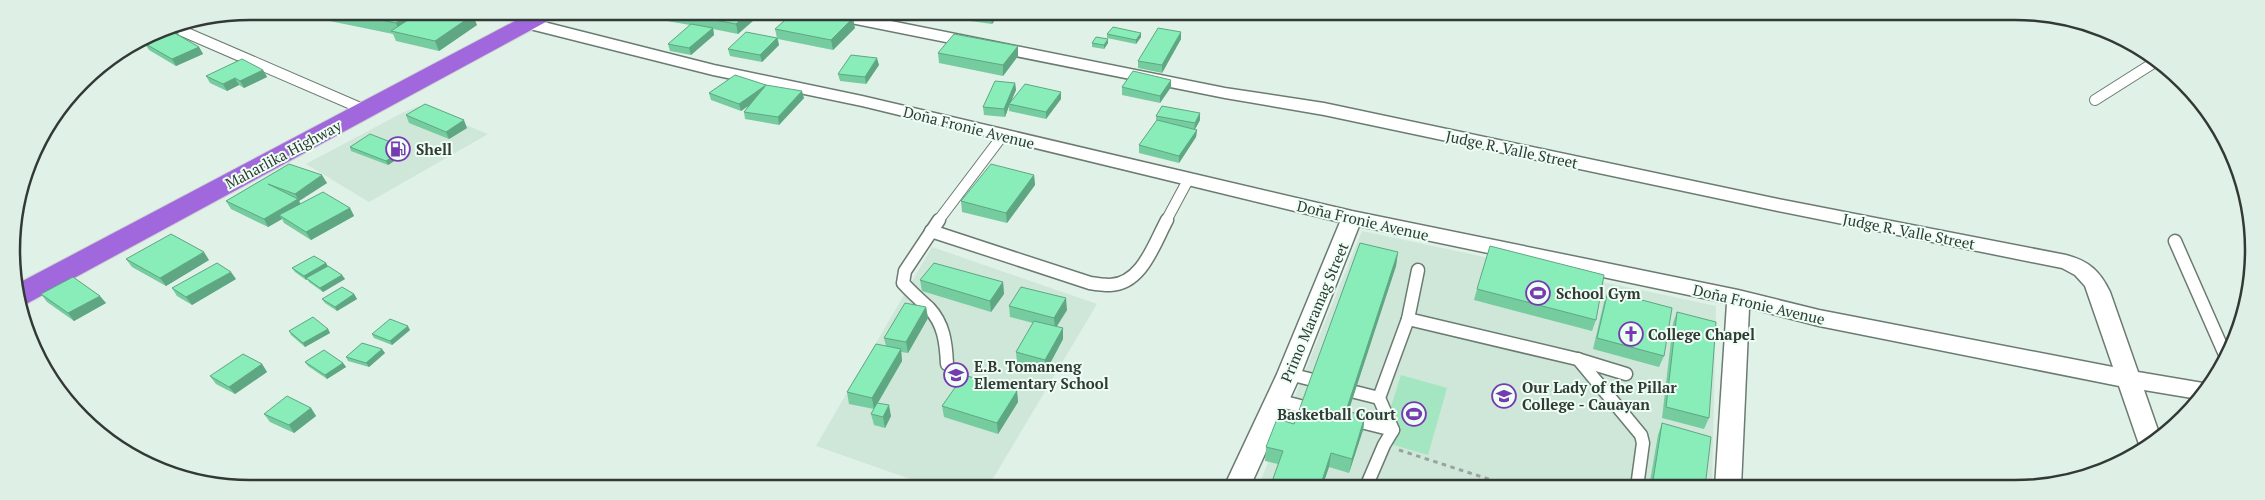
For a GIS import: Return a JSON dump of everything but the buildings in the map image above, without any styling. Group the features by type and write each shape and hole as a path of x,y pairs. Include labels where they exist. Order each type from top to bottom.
{"highway":[{"name":"Maharlika Highway","path":"24,293 532,20"}],"street":[{"name":"Doña Fronie Avenue","path":"548,20 713,70 862,101 1352,218 1738,298 1819,318 2128,379 2197,390"},
{"name":"Judge R. Valle Street","path":"861,20 1225,93 1324,109 1778,205 2066,262 2084,268 2092,277 2100,292 2148,437"},
{"name":"Primo Maramag Street","path":"1240,480 1289,374 1352,218"},
{"path":"1728,480 1738,298"}],"lane":[{"path":"181,31 365,110"},
{"path":"2094,100 2151,65"},
{"path":"947,364 944,332 940,322 929,308 910,292 903,282 905,271 932,231 1003,136"},
{"path":"932,231 1090,283 1111,285 1124,282 1140,271 1188,180"},
{"path":"2174,240 2222,349"},
{"path":"1393,430 1379,398 1408,319 1418,270"},
{"path":"1408,319 1577,359 1626,374"},
{"path":"1577,359 1641,435 1643,443 1638,480"},
{"path":"1289,374 1313,380"},
{"path":"1355,392 1379,398"},
{"path":"1277,400 1304,407"},
{"path":"1346,418 1393,430"},
{"path":"1369,480 1384,445 1393,430"}],"path":[{"path":"1384,445 1492,480"}],"shaded area":[{"name":"Shell","path":"419,106 488,134 369,202 306,164 404,112"},
{"name":"Our Lady of the Pillar College - Cauayan","path":"1362,231 1716,306 1712,480 1261,480"},
{"name":"E.B. Tomaneng Elementary School","path":"932,247 1097,304 992,480 913,480 816,446"}],"green space":[{"name":"Basketball Court","path":"1401,375 1447,388 1428,455 1380,441"}],"place":[{"name":"Shell","path":"398,149"},
{"name":"School Gym","path":"1538,293"},
{"name":"College Chapel","path":"1631,334"},
{"name":"E.B. Tomaneng Elementary School","path":"956,375"},
{"name":"Our Lady of the Pillar College - Cauayan","path":"1504,396"},
{"name":"Basketball Court","path":"1414,414"}]}
